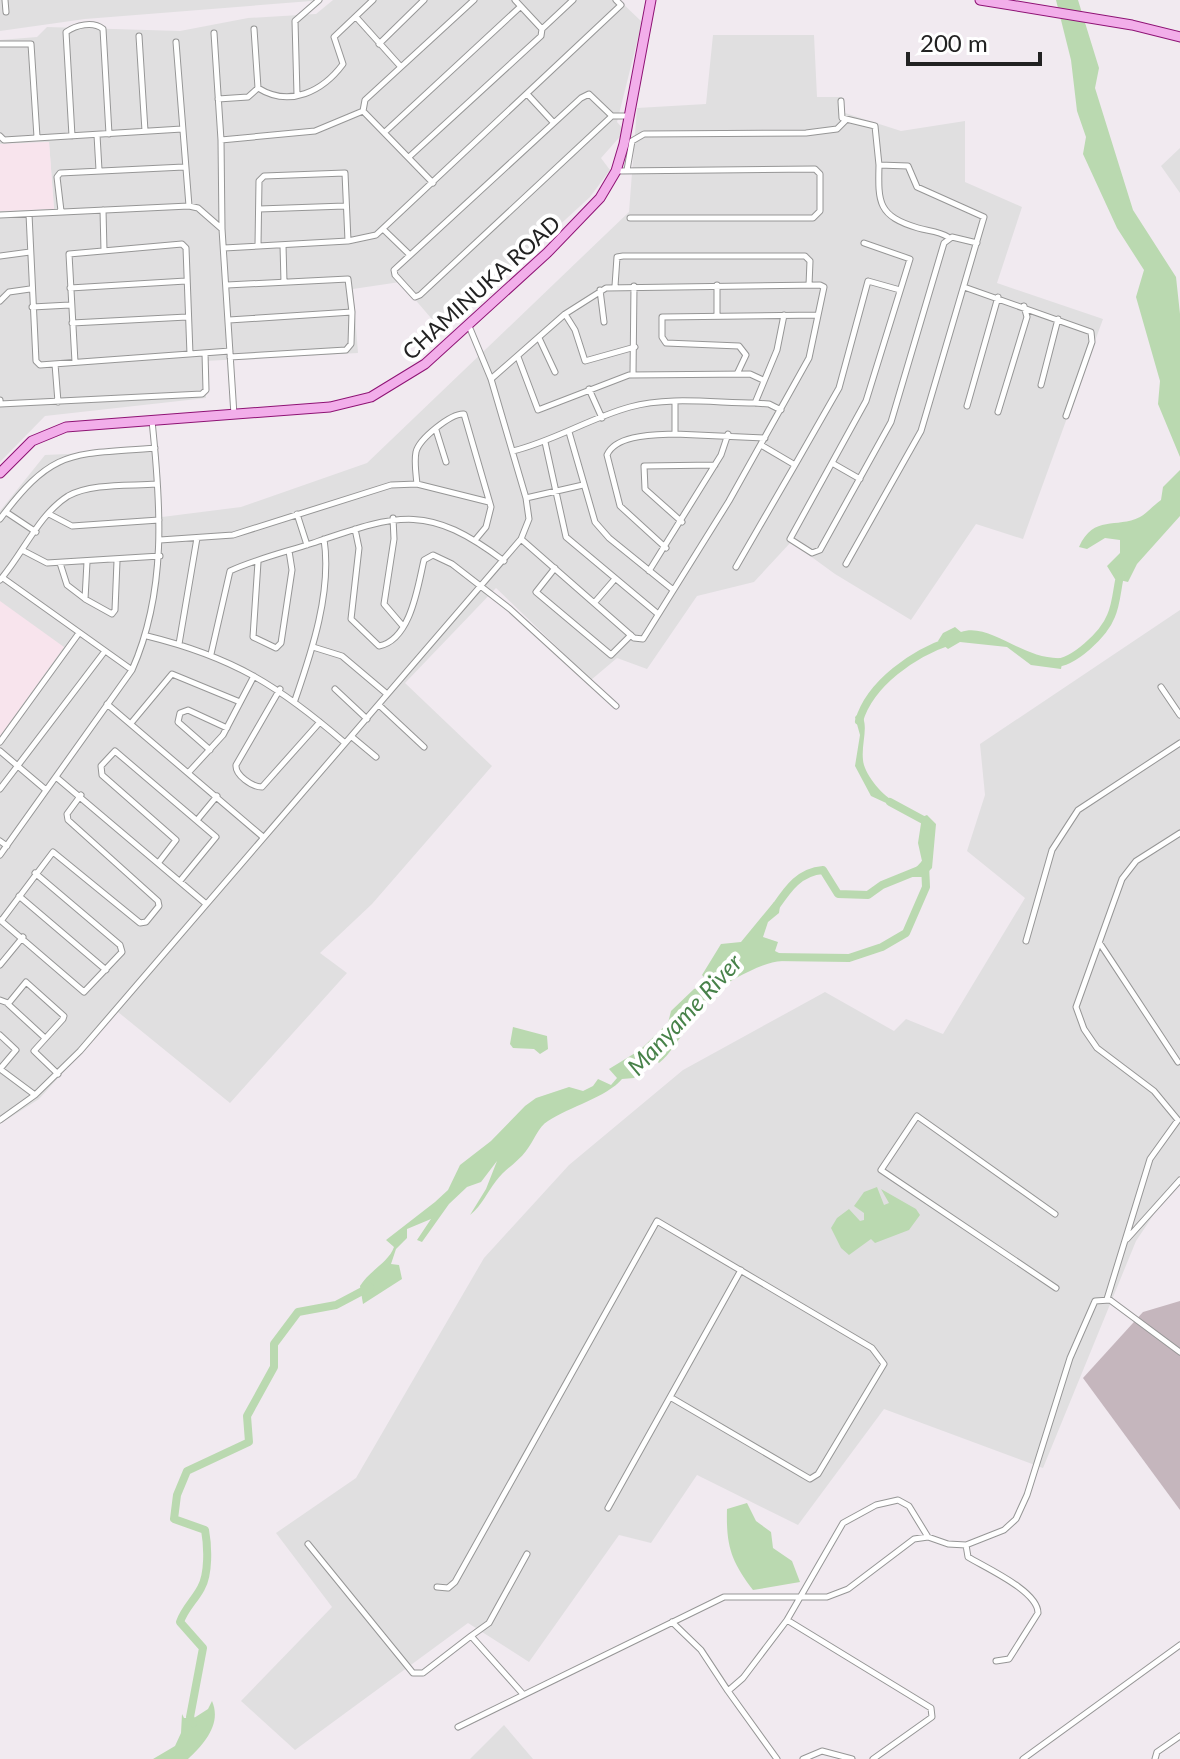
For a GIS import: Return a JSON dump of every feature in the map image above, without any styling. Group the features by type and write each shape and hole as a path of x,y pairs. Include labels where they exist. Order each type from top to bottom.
{"main road":[{"path":"980,0 1180,37"},
{"name":"CHAMINUKA ROAD","path":"0,473 24,446 53,430 294,412 371,397 425,364 588,213 616,171 631,116 652,2"}],"street":[{"path":"5,0 6,12"},
{"path":"297,95 295,21 319,0"},
{"path":"258,88 270,96 318,91 342,65 333,39 373,0"},
{"path":"379,44 424,0"},
{"path":"363,111 365,100 474,0"},
{"path":"515,0 542,29"},
{"path":"409,157 541,36 542,29 573,0"},
{"path":"224,248 348,241 376,235 621,5 616,0"},
{"path":"386,131 520,7"},
{"path":"356,17 401,67"},
{"path":"72,136 66,32 97,24 103,29 109,134"},
{"path":"254,29 258,88"},
{"path":"214,33 234,416"},
{"path":"139,36 145,131"},
{"path":"176,42 189,206"},
{"path":"0,44 31,44 37,137"},
{"path":"218,99 248,97 258,88"},
{"path":"612,116 589,94 553,122 410,255 394,270 395,275 415,297 612,116 631,116"},
{"path":"528,95 553,122"},
{"path":"841,101 840,113 846,120 875,126 878,198 883,209 893,218 948,237 977,243"},
{"path":"363,111 386,131 433,183"},
{"path":"221,140 315,131 363,111"},
{"path":"627,170 632,141 644,134 806,133 837,129 846,120"},
{"path":"0,136 4,140 182,129"},
{"path":"97,135 99,170"},
{"path":"846,564 921,431 983,214 917,187 908,166 879,165"},
{"path":"61,211 58,174 184,167"},
{"path":"616,171 815,169 820,174 820,211 813,218 630,218"},
{"path":"258,245 259,181 264,176 345,173 348,241"},
{"path":"0,215 189,206 198,208 222,229"},
{"path":"259,209 345,206"},
{"path":"103,210 104,251"},
{"path":"29,214 30,289 36,361 40,365 205,353 346,350 351,344 352,312 348,279 227,285"},
{"path":"383,229 410,255"},
{"path":"864,243 910,259 866,401 790,539 806,551 820,550 891,422 948,237"},
{"path":"75,362 69,254 182,244 186,248 190,354"},
{"path":"283,245 284,282"},
{"path":"0,256 30,252"},
{"path":"615,286 615,262 617,257 623,256 805,256 810,261 809,285"},
{"path":"736,567 839,388 867,283 870,279 900,290"},
{"path":"70,288 186,281"},
{"path":"717,285 717,316"},
{"path":"491,379 565,314 600,290 615,286 824,287 809,358 761,445 643,639 631,635 521,539"},
{"path":"633,374 634,286"},
{"path":"964,287 1024,306 1093,335 1066,416"},
{"path":"0,301 9,292 30,289"},
{"path":"600,290 604,322"},
{"path":"967,406 998,297"},
{"path":"32,307 70,305"},
{"path":"998,412 1027,317 1024,306"},
{"path":"229,320 352,312"},
{"path":"565,314 575,330 585,361 622,348 635,347"},
{"path":"737,374 746,355 739,346 671,344 662,337 665,315 818,315"},
{"path":"755,403 777,350 784,315"},
{"path":"72,323 187,317"},
{"path":"1041,385 1058,319"},
{"path":"0,1120 58,1074 521,539 529,519 526,498 491,379 469,325"},
{"path":"539,338 555,372"},
{"path":"0,403 202,394 206,390 205,353"},
{"path":"518,357 537,410 633,374 750,374 763,380"},
{"path":"55,364 58,402"},
{"path":"589,389 602,418"},
{"path":"675,403 675,434"},
{"path":"513,451 545,442 633,406 755,403 769,404 781,410"},
{"path":"417,484 418,447 459,413 467,416 489,502 490,517 476,540"},
{"path":"0,855 132,670 147,636 160,556 152,421"},
{"path":"436,430 446,462"},
{"path":"569,432 598,526 672,589"},
{"path":"666,548 620,506 607,455 612,448 644,435 728,434 765,438"},
{"path":"649,572 715,465 728,434"},
{"path":"545,442 566,537 658,614"},
{"path":"761,445 795,465"},
{"path":"0,519 34,477 57,461 85,454 155,448"},
{"path":"682,522 645,489 642,468 663,463 715,465"},
{"path":"832,463 860,479"},
{"path":"132,670 1,579 49,514 68,497 84,490 156,484"},
{"path":"160,540 233,535 377,488 417,484 489,502"},
{"path":"526,498 583,485"},
{"path":"6,512 36,532"},
{"path":"49,514 72,526 159,520"},
{"path":"297,514 307,545"},
{"path":"211,654 227,576 232,570 355,529 393,518 429,520 476,540 504,561"},
{"path":"393,518 395,530 384,604 402,625"},
{"path":"355,529 359,548 350,609 352,622 382,646 416,604 422,566 428,556 452,564 510,609 616,706"},
{"path":"179,644 197,538"},
{"path":"295,700 313,647 326,562 324,539"},
{"path":"22,550 47,563 160,556"},
{"path":"258,561 253,637 276,648 281,643 292,570 289,551"},
{"path":"60,563 67,585 112,614 115,610 117,561"},
{"path":"85,599 87,562"},
{"path":"555,568 536,592 611,655 631,635"},
{"path":"595,602 614,580"},
{"path":"0,742 79,633"},
{"path":"147,636 211,654 280,689 345,743"},
{"path":"313,647 342,656 387,694"},
{"path":"0,789 105,651"},
{"path":"132,722 172,674 240,702"},
{"path":"189,772 227,728 254,676"},
{"path":"1161,687 1180,715"},
{"path":"280,689 236,765 241,776 256,787 262,787 320,722"},
{"path":"335,689 367,719"},
{"path":"107,704 132,722 263,837"},
{"path":"379,705 424,747"},
{"path":"210,750 178,722 180,713 188,710 227,728"},
{"path":"352,737 376,757"},
{"path":"1026,941 1052,850 1078,810 1180,743"},
{"path":"0,751 46,790"},
{"path":"159,862 176,840 102,775 101,766 112,753 123,754 215,834 216,841 180,881"},
{"path":"56,777 205,903"},
{"path":"35,873 122,947 106,970 84,992 1,920 19,896 35,873 49,854 56,853 140,923 146,922 159,906 158,901 68,820 67,814 81,795"},
{"path":"198,819 217,796"},
{"path":"1107,1299 1150,1159 1179,1121 1154,1091 1097,1048 1084,1029 1076,1007 1122,879 1136,861 1180,833"},
{"path":"0,841 7,846"},
{"path":"19,896 106,970"},
{"path":"1,961 23,937"},
{"path":"1100,944 1178,1062"},
{"path":"8,1003 28,982 64,1014 34,1054 58,1074"},
{"path":"0,1000 8,1003 45,1038"},
{"path":"0,1035 16,1050 0,1069 35,1095"},
{"path":"1055,1214 917,1116 881,1170 1056,1288"},
{"path":"1126,1240 1180,1180"},
{"path":"437,1587 444,1589 455,1582 657,1221 872,1348 884,1364 818,1474 810,1479 670,1397"},
{"path":"608,1508 741,1270"},
{"path":"458,1727 522,1693 724,1597 746,1594 799,1600 843,1592 909,1542 928,1537 948,1544 966,1545 1004,1530 1020,1512 1089,1308 1095,1301 1107,1299 1180,1352"},
{"path":"728,1691 743,1678 787,1620 836,1533 854,1515 898,1500 909,1506 928,1537"},
{"path":"308,1544 413,1673 423,1673 489,1623 527,1554"},
{"path":"966,1545 968,1557 1030,1595 1038,1605 1038,1613 1009,1659 996,1661"},
{"path":"787,1620 931,1708 932,1717 873,1759"},
{"path":"672,1622 701,1650 777,1759"},
{"path":"471,1636 522,1693"},
{"path":"1023,1759 1180,1645"},
{"path":"1155,1759 1157,1752 1180,1736"},
{"path":"803,1759 822,1751 852,1759"}],"shaded area":[{"path":"0,0 324,0 85,19 0,31"},
{"path":"333,0 619,0 642,22 617,122 625,131 601,158 610,170 590,197 443,332 400,282 353,289 358,353 205,361 206,398 45,416 0,462 0,211 54,209 49,142 0,144 0,40 37,37 47,27 180,31 248,18 316,14"},
{"path":"713,35 814,35 817,97 842,97 845,113 901,131 965,121 965,182 1022,207 997,283 1103,319 1023,539 976,524 911,620 835,574 791,542 754,582 697,596 647,669 617,658 591,680 496,588 405,683 492,766 372,904 320,953 347,973 230,1103 118,1012 39,1099 0,1124 0,511 45,455 155,450 162,517 241,507 367,463 629,212 637,108 706,104"},
{"path":"49,142 54,209 0,211 0,144"},
{"path":"1180,148 1180,193 1161,166"},
{"path":"0,601 64,647 0,736"},
{"path":"1180,610 1180,1175 1136,1241 1043,1468 884,1409 798,1525 697,1475 651,1543 619,1535 529,1662 468,1623 295,1750 241,1701 332,1607 276,1533 356,1478 484,1258 569,1165 683,1070 825,992 894,1031 906,1019 943,1034 1025,898 967,851 985,795 980,744"},
{"path":"1180,1301 1180,1510 1083,1378 1143,1312"},
{"path":"504,1725 533,1759 470,1759"}],"water":[{"path":"1056,0 1078,0 1099,68 1095,88 1133,210 1176,277 1180,314 1180,457 1158,404 1160,381 1136,297 1144,270 1117,228 1083,154 1086,137 1077,111 1071,60"},
{"path":"1180,470 1180,516 1137,564 1128,582 1115,579 1107,566 1120,553 1120,540 1105,538 1087,549 1079,547 1091,530 1099,526 1140,517 1161,500 1163,487"},
{"path":"955,627 961,632 984,632 1034,654 1063,658 1061,669 1031,665 1007,647 960,642 948,649 938,641 943,633"},
{"path":"860,712 864,722 864,766 875,784 896,802 897,808 871,796 855,766 860,735 855,717"},
{"path":"927,815 936,824 932,868 923,877 912,877 910,874 922,861 918,843 922,817"},
{"path":"774,902 780,906 779,913 768,922 763,937 778,942 775,951 783,955 782,961 754,969 707,993 705,1010 688,1022 689,1028 659,1063 655,1060 634,1078 622,1079 607,1091 545,1124 526,1151 499,1177 470,1215 486,1189 497,1161 481,1182 467,1187 449,1204 422,1242 417,1240 431,1219 407,1229 407,1238 396,1249 391,1264 399,1265 402,1279 363,1304 360,1286 394,1247 386,1240 448,1190 460,1165 491,1141 536,1098 569,1087 583,1091 598,1079 611,1085 617,1078 609,1069 640,1050 668,1023 671,1011 694,989 710,983 702,975 721,944 741,942"},
{"path":"513,1027 547,1036 548,1049 540,1054 534,1049 513,1048 510,1044"},
{"path":"877,1187 884,1205 889,1203 881,1189 916,1209 920,1215 909,1230 875,1243 871,1239 849,1255 841,1248 831,1228 837,1218 849,1209 860,1221 864,1220 864,1213 854,1206 864,1192"},
{"path":"747,1503 756,1521 771,1532 773,1548 792,1561 800,1582 753,1590 746,1580 731,1552 727,1509"},
{"path":"212,1701 213,1726 188,1759 153,1759 175,1746 181,1733 182,1714 184,1718 194,1718 208,1709"}],"waterway":[{"name":"Manyame River","path":"1053,663 1070,659 1102,631 1113,611 1121,572"},
{"name":"Manyame River","path":"859,721 873,694 895,671 922,653 950,641"},
{"name":"Manyame River","path":"890,802 927,822 927,827"},
{"path":"774,957 849,958 882,947 906,933 926,887 925,864"},
{"name":"Manyame River","path":"772,912 793,884 814,872 823,870 838,894 868,895 882,885 919,870"},
{"name":"Manyame River","path":"193,1723 190,1717 203,1648 180,1622 204,1582 207,1544 205,1530 174,1519 177,1495 187,1471 249,1442 247,1416 274,1367 274,1344 298,1312 336,1305 370,1287"}]}
